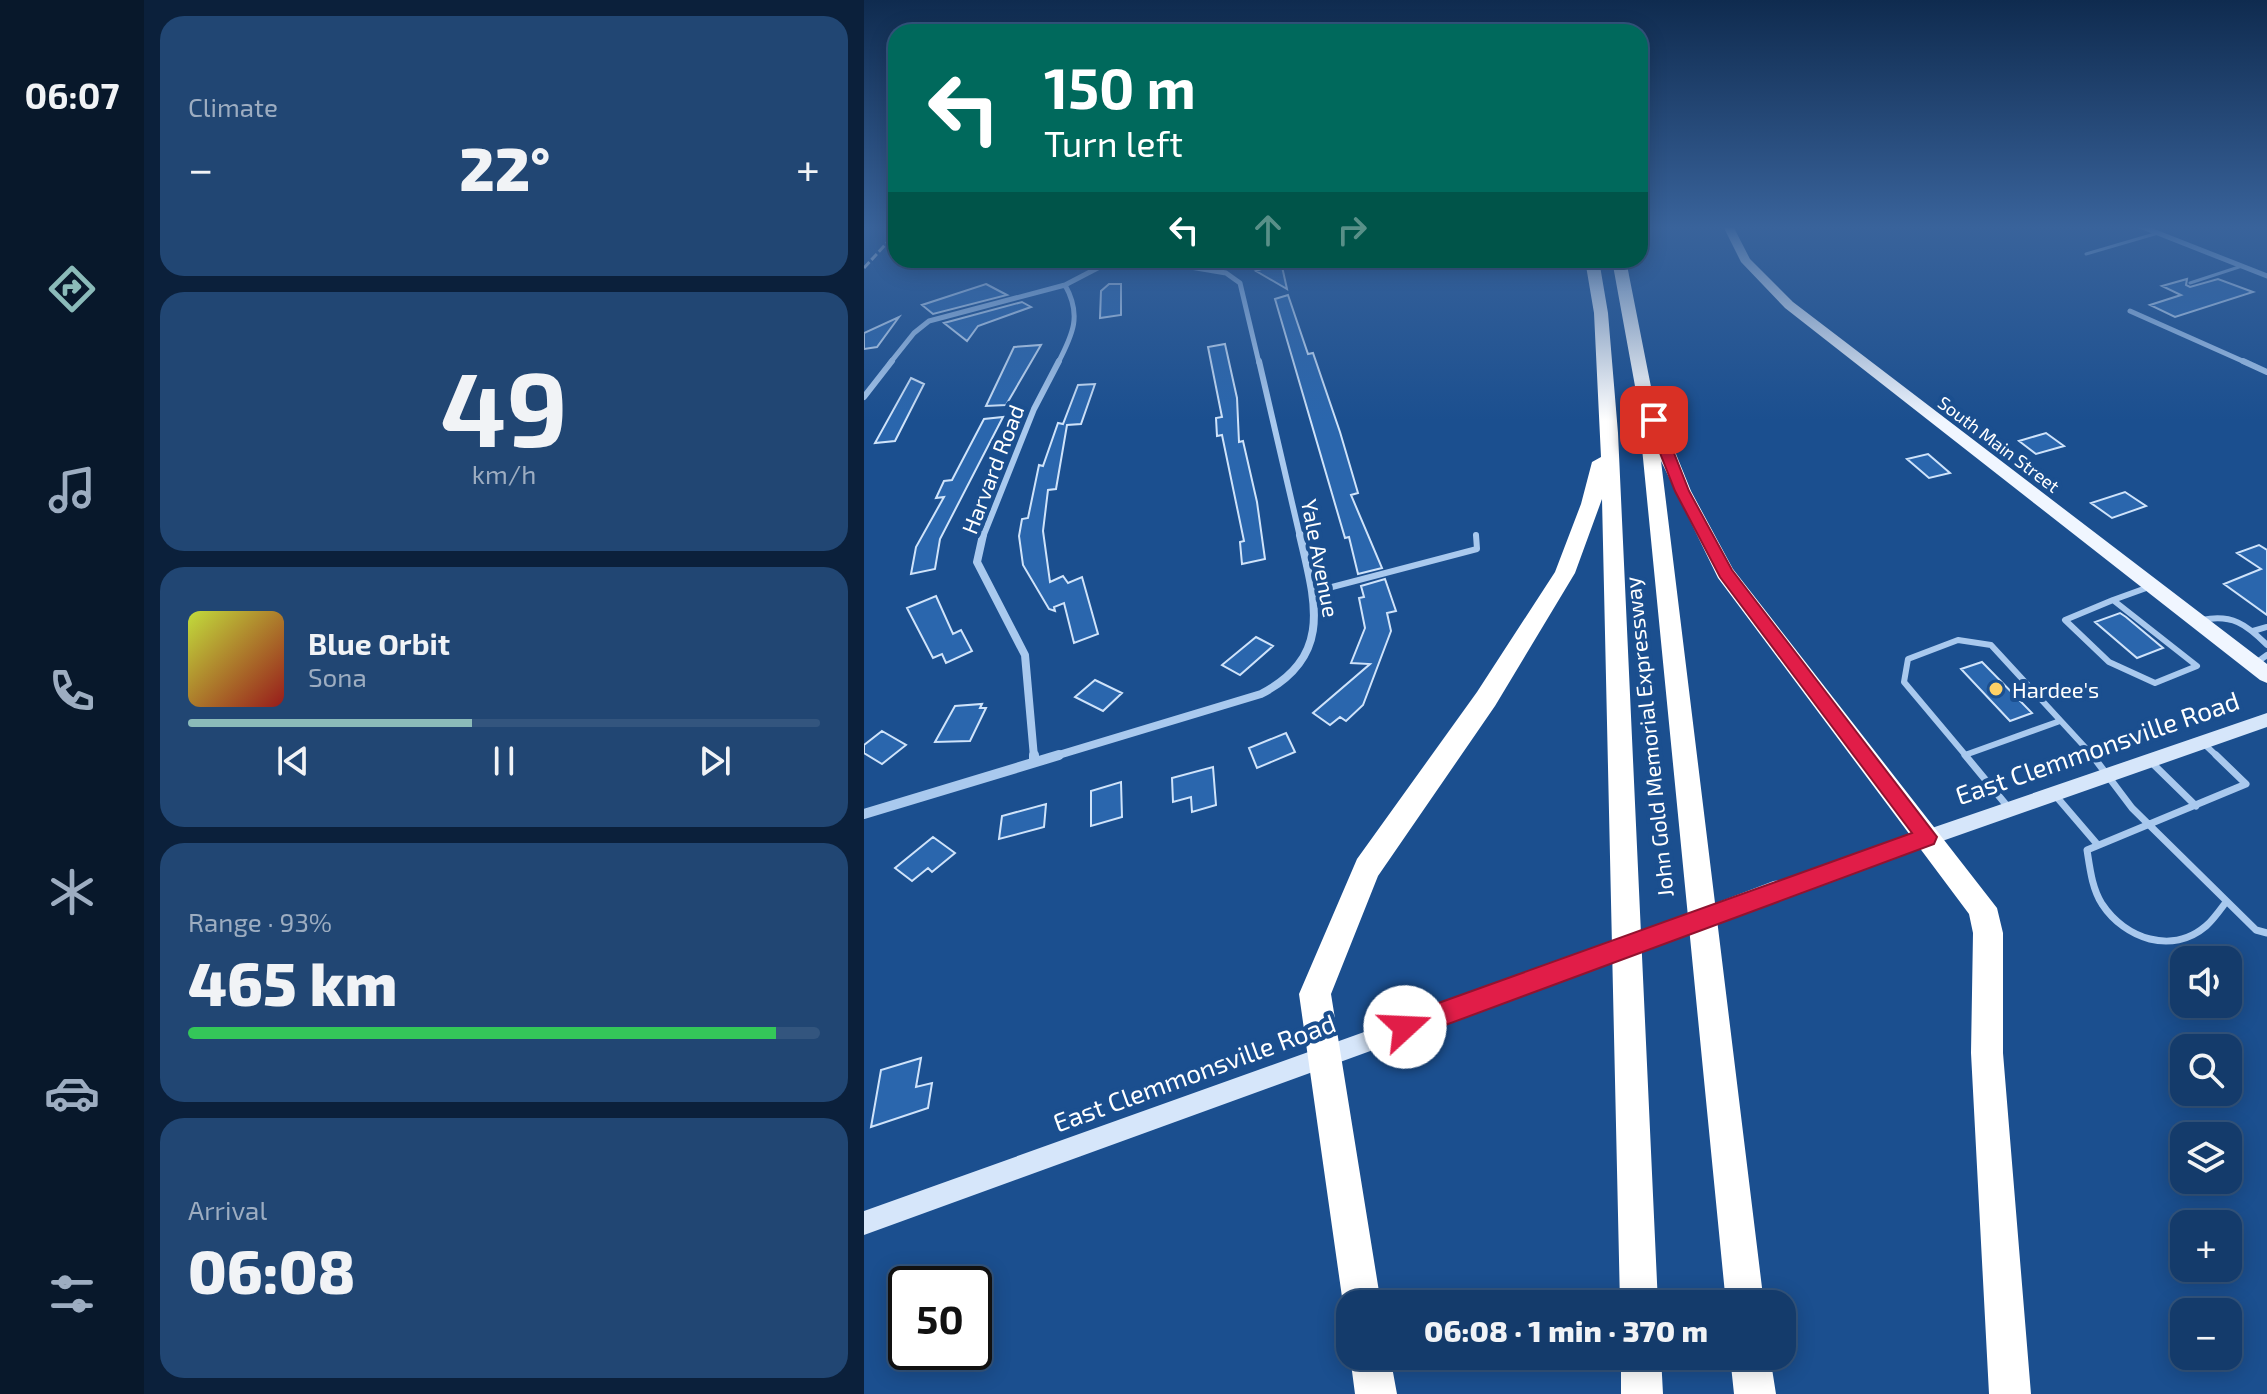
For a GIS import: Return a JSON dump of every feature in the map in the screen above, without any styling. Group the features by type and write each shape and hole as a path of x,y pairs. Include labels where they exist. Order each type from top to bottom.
{"highway":[{"name":"John Gold Memorial Expressway","path":"1597,291 1609,433 1639,1290"},
{"name":"John Gold Memorial Expressway","path":"1625,291 1645,397 1743,1290"},
{"path":"1645,397 1682,491 1725,573 1982,908 1988,933 1987,1053 2010,1394"},
{"path":"1360,1290 1315,994 1367,868 1486,699 1565,573 1591,504 1609,433"},
{"path":"1372,1370 1376,1394"},
{"path":"1641,1370 1642,1394"},
{"path":"1752,1370 1755,1394"}],"main road":[{"name":"South Main Street","path":"1775,291 1789,305 2267,675"},
{"name":"East Clemmonsville Road","path":"864,1223 1596,959 1777,890 2267,720"}],"street":[{"path":"864,397 914,333 929,321 1042,291"},
{"name":"Harvard Road","path":"1034,761 1025,655 977,562 985,526 1034,409 1071,338 1076,305 1068,291"},
{"name":"Yale Avenue","path":"864,814 1270,690 1298,667 1308,653 1318,621 1242,291"},
{"path":"2130,311 2267,372"}],"lane":[{"path":"1313,592 1477,549 1476,535"},
{"path":"2112,599 2197,666 2155,683 2109,662 2065,620 2112,599 2152,586"},
{"path":"2197,621 2222,615 2233,617 2267,645"},
{"path":"2253,631 2267,627"},
{"path":"2009,808 1904,682 1908,659 1945,641 1964,638 1991,645 2109,774 2148,824 2256,930 2267,933"},
{"path":"2254,665 2267,655"},
{"path":"1965,755 2060,721"},
{"path":"2203,743 2246,784 2097,844 2087,850 2087,859 2102,900 2121,930 2139,939 2157,944 2197,934 2214,921 2226,902"},
{"path":"2149,760 2196,806"},
{"path":"2053,793 2097,844"}],"building":[{"path":"965,291 999,291 1007,295 933,314 922,305"},
{"path":"1101,291 1121,291 1121,315 1100,318"},
{"path":"2173,291 2253,292 2175,317 2150,305 2181,295"},
{"path":"1288,295 1308,354 1313,353 1340,432 1358,493 1351,495 1382,568 1358,574 1349,537 1345,538 1275,299"},
{"path":"1022,302 1031,307 978,326 967,341 944,323"},
{"path":"899,317 877,347 864,349 864,333"},
{"path":"1225,344 1237,398 1239,442 1243,441 1257,502 1265,559 1242,564 1240,542 1244,541 1222,435 1217,436 1216,418 1222,417 1208,347"},
{"path":"1041,345 1006,405 986,406 1014,347"},
{"path":"911,378 924,384 895,441 875,443"},
{"path":"1095,384 1081,424 1067,425 1056,489 1048,490 1043,531 1050,582 1063,576 1068,583 1082,577 1098,634 1074,643 1064,603 1054,607 1055,611 1049,609 1023,565 1019,536 1022,519 1028,518 1039,465 1043,466 1058,423 1063,424 1078,385"},
{"path":"1003,417 940,539 935,569 911,574 916,547 944,497 936,498 944,481 952,480 984,419"},
{"path":"2046,433 2064,446 2036,454 2019,441"},
{"path":"1928,454 1950,473 1929,478 1907,459"},
{"path":"2125,492 2146,506 2112,518 2091,503"},
{"path":"2259,545 2267,550 2267,615 2224,584 2261,569 2237,553"},
{"path":"1385,579 1396,611 1387,613 1391,631 1363,705 1346,721 1340,717 1330,725 1313,713 1370,664 1351,663 1365,628 1359,598 1364,597 1361,586"},
{"path":"936,596 953,634 961,630 972,651 946,663 942,654 933,658 907,608"},
{"path":"2120,613 2163,648 2137,658 2095,622"},
{"path":"1256,637 1273,646 1240,675 1222,665"},
{"path":"1982,662 2032,713 2010,721 1961,669"},
{"path":"1095,680 1122,693 1103,711 1075,697"},
{"path":"982,704 980,708 986,708 970,741 935,742 955,706"},
{"path":"882,731 906,745 882,764 864,753 864,745"},
{"path":"1286,733 1295,752 1257,768 1249,748"},
{"path":"1213,767 1216,805 1192,812 1191,797 1173,802 1172,778"},
{"path":"1121,782 1122,817 1091,826 1091,791"},
{"path":"1046,804 1044,827 999,839 1002,816"},
{"path":"933,837 955,853 932,872 928,868 912,881 895,868"},
{"path":"921,1058 916,1087 932,1083 928,1108 871,1127 881,1070"}],"place":[{"name":"Hardee's","path":"1996,689"}],"route":[{"path":"1405,1027 1927,837 1725,573 1682,491 1654,420"}]}
